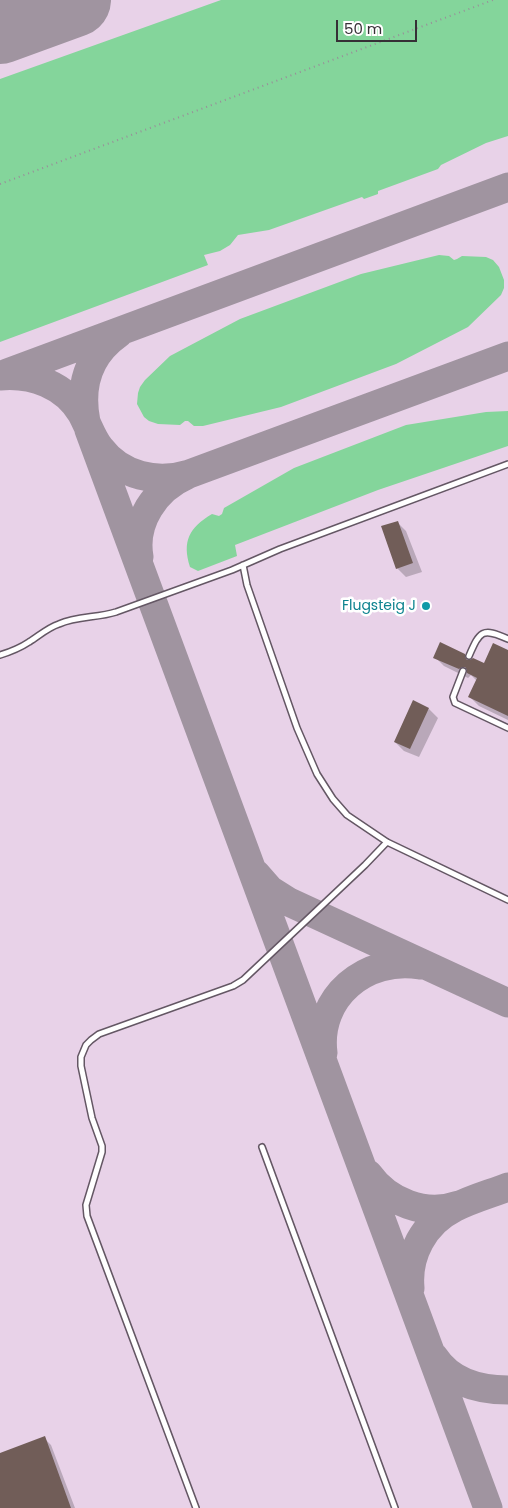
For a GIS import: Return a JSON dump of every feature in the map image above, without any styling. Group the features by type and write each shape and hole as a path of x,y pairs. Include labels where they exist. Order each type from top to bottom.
{"lane":[{"path":"0,655 22,646 51,627 61,623 80,618 104,616 508,465"},
{"path":"243,565 247,584 297,728 317,774 332,799 347,815 387,842 508,900"},
{"path":"469,656 477,638 482,633 488,632 508,639"},
{"path":"463,671 453,697 456,703 508,728"},
{"path":"196,1508 87,1216 86,1205 102,1152 89,1106 81,1057 86,1046 99,1034 233,986 243,980 387,842"},
{"path":"262,1147 395,1508"}],"path":[{"path":"0,184 492,0"}],"shaded area":[{"path":"0,0 508,0 508,1508 0,1508"}],"green space":[{"path":"221,0 508,0 508,136 486,143 441,165 438,169 378,191 378,194 364,199 362,197 269,230 238,235 230,245 220,251 204,255 208,265 0,342 0,79"},
{"path":"439,255 449,256 454,260 462,256 486,257 493,260 499,267 504,280 504,288 501,295 468,327 396,364 281,407 203,426 194,426 188,421 180,425 158,424 149,421 144,417 137,404 140,387 170,356 240,319 361,274"},
{"path":"508,411 508,446 378,490 235,545 237,556 198,571 190,567 187,542 193,530 204,519 212,514 219,516 224,508 294,468 406,425 486,412"}],"building":[{"path":"398,521 413,563 396,569 381,526"},
{"path":"440,642 465,654 467,660 473,658 484,663 493,643 508,650 508,716 468,697 477,678 467,673 465,667 459,669 433,658"},
{"path":"413,700 429,708 410,749 394,742"},
{"path":"45,1436 71,1508 0,1508 0,1453"}],"taxiway":[{"path":"59,5 71,0"},
{"path":"7,373 508,187"},
{"path":"86,422 84,397 88,373 92,362 99,352 118,334"},
{"path":"0,376 36,379 57,388 75,404 97,444 109,458 118,465 140,475 152,478 165,478 189,474 508,356"},
{"path":"89,430 488,1508"},
{"path":"139,557 139,531 149,508 165,489 187,475"},
{"path":"256,874 270,890 289,902 508,1003"},
{"path":"323,1053 323,1033 328,1014 336,998 349,985 364,974 381,967 400,964 420,965"},
{"path":"368,1174 386,1192 408,1204 433,1209 459,1205"},
{"path":"410,1288 411,1264 415,1252 426,1231 434,1222 443,1214 460,1205 508,1187"},
{"path":"434,1357 441,1366 457,1379 476,1386 508,1390"}],"runway":[{"path":"0,27 74,0"}],"place":[{"name":"Flugsteig J","path":"426,606"}]}
